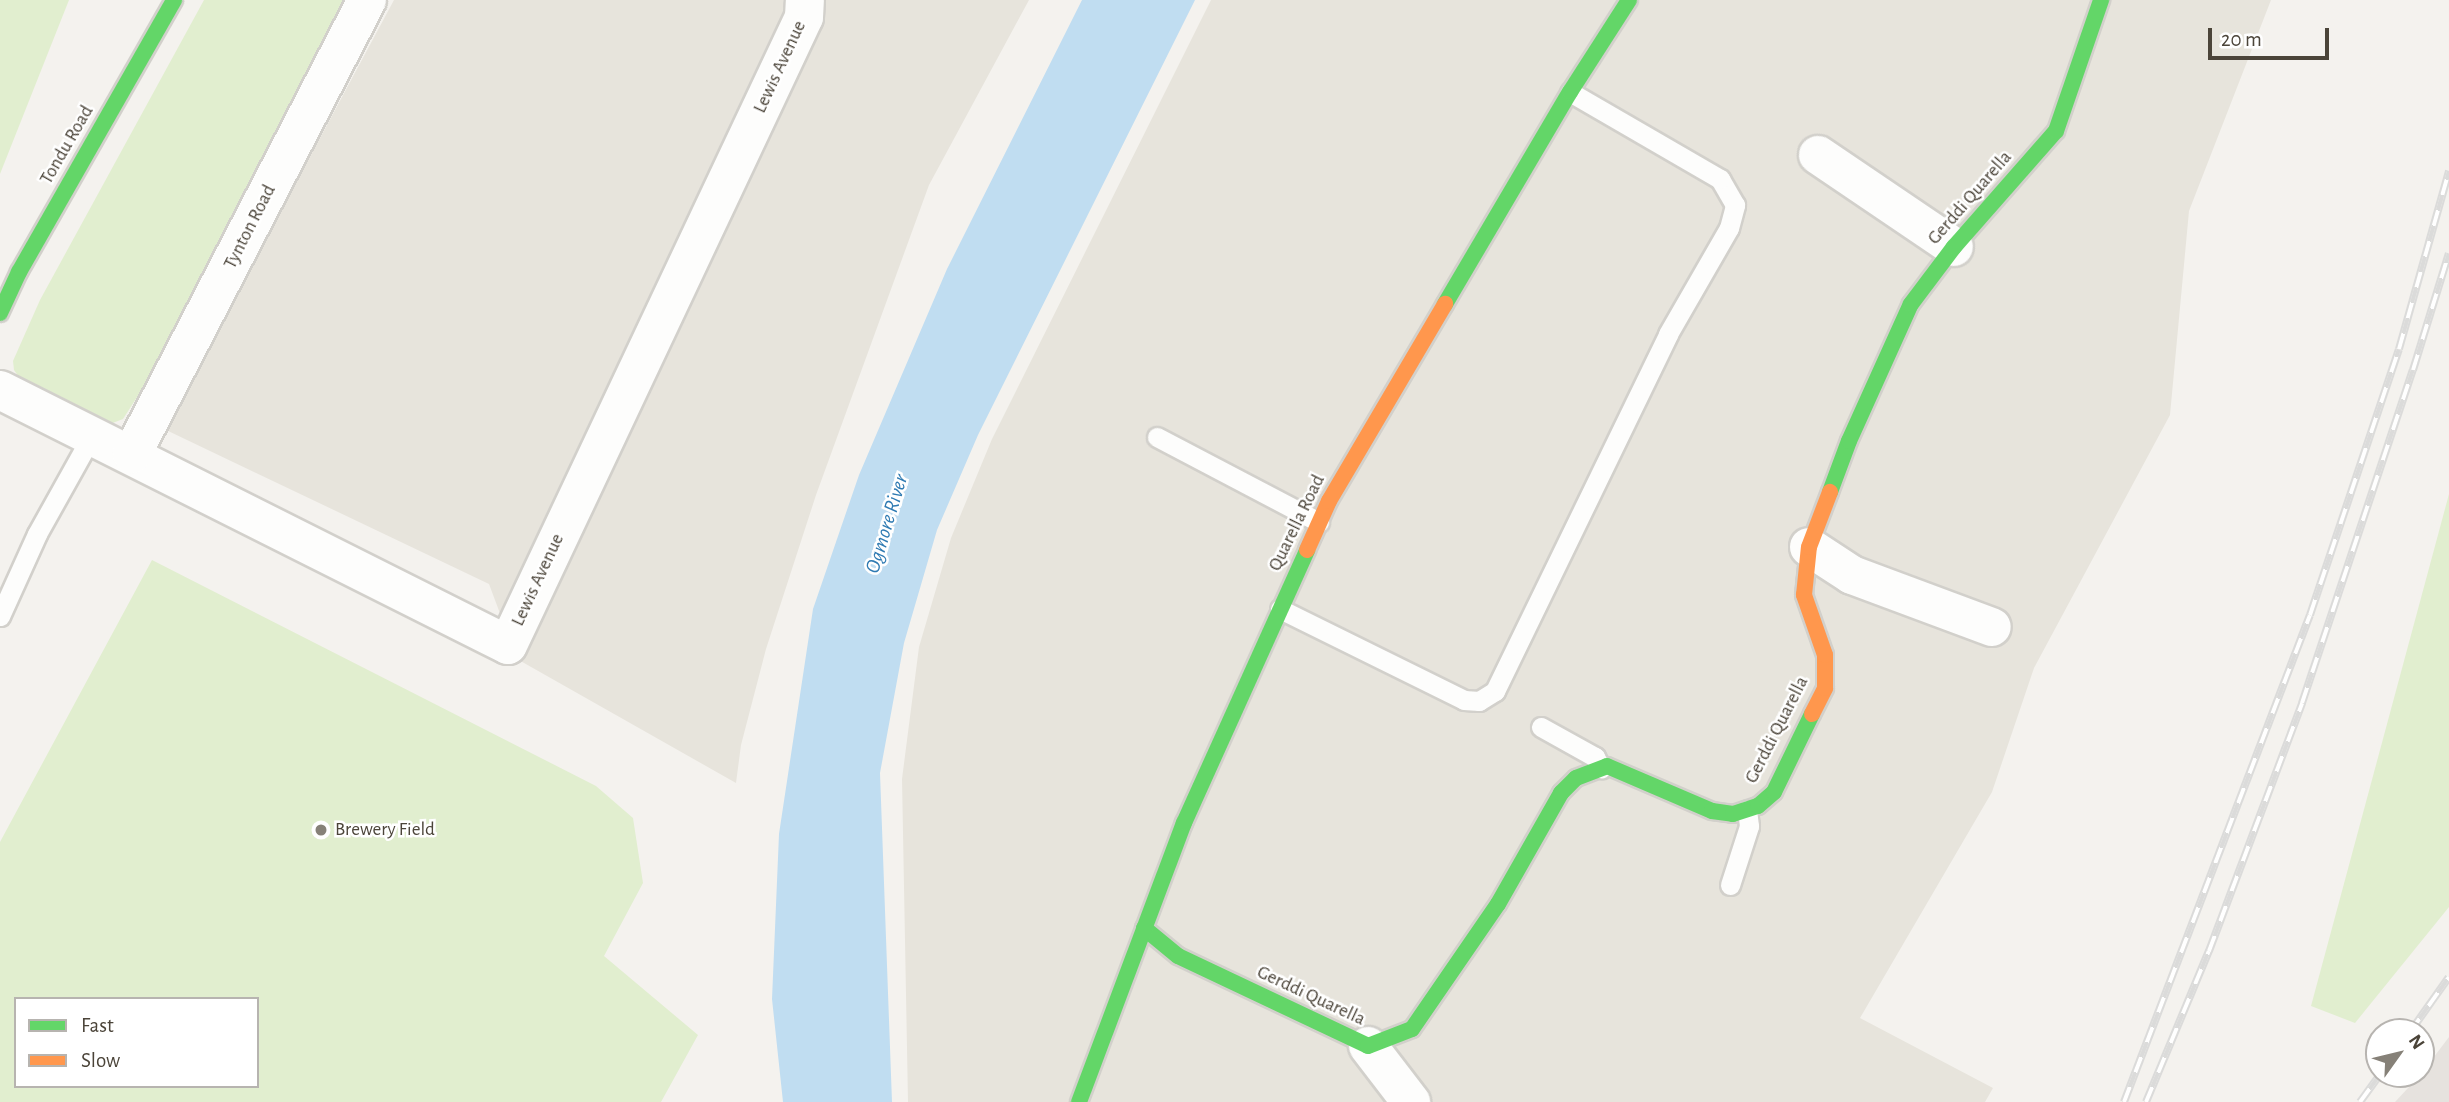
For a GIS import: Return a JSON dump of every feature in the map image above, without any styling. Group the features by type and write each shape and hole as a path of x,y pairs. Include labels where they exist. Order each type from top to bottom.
{"street":[{"name":"Tondu Road","path":"0,313 19,272 174,0"},
{"name":"Tynton Road","path":"132,454 368,0"},
{"name":"Lewis Avenue","path":"0,390 508,645 804,17 805,0"},
{"name":"Quarella Road","path":"1079,1102 1184,823 1319,522 1570,92 1629,0"},
{"name":"Gerddi Quarella","path":"1144,928 1178,956 1368,1046 1412,1028 1498,904 1561,793 1576,778 1607,766 1712,811 1733,814 1758,806 1774,792 1825,688 1825,656 1804,595 1809,547 1849,441 1911,304 1954,247 2056,131 2101,0"},
{"path":"1818,155 1954,247"},
{"path":"1809,547 1852,575 1992,627"},
{"path":"1368,1046 1411,1102"}],"lane":[{"path":"1280,609 1464,700 1479,701 1496,691 1668,334 1729,228 1735,205 1720,180 1570,92"},
{"path":"0,616 37,534 92,435"},
{"path":"1157,438 1319,522"},
{"path":"1541,727 1595,757 1601,768"},
{"path":"1730,885 1749,826 1747,810"}],"shaded area":[{"path":"394,0 1029,0 929,185 816,495 766,649 741,745 736,783 517,659 489,584 164,429"},
{"path":"1211,0 2271,0 2189,211 2170,415 2034,668 1992,792 1860,1018 1993,1088 1985,1102 908,1102 902,779 919,647 951,538 992,439"},
{"path":"2449,1037 2449,1102 2395,1102 2408,1088 2435,1088 2435,1056"}],"green space":[{"path":"0,0 69,0 0,174"},
{"path":"204,0 349,0 141,391 123,419 110,424 21,380 14,370 13,361 40,300"},
{"path":"2449,494 2449,907 2355,1023 2311,1006"},
{"name":"Brewery Field","path":"152,560 596,786 633,818 643,883 604,956 698,1035 661,1102 0,1102 0,842"}],"water":[{"name":"Ogmore River","path":"1082,0 1195,0 978,435 937,530 904,643 880,773 892,1102 783,1102 772,999 779,834 813,609 859,475 947,269"}],"railway":[{"path":"2124,1102 2310,615 2399,349 2449,171"},
{"path":"2146,1102 2209,951 2302,703 2413,370 2449,253"},
{"path":"2420,1018 2449,977"},
{"path":"2360,1102 2370,1088"}],"traffic: fast":[{"path":"0,313 19,272 174,0"},
{"path":"1445,304 1570,92 1629,0"},
{"path":"1830,492 1849,441 1911,304 1954,247 2056,131 2101,0"},
{"path":"1079,1102 1184,823 1307,550"},
{"path":"1144,928 1178,956 1368,1046 1412,1029 1498,904 1561,793 1576,778 1607,766 1712,811 1733,814 1758,806 1774,792 1812,714"}],"traffic: slow":[{"path":"1307,550 1329,501 1445,304"},
{"path":"1812,714 1825,688 1825,655 1804,595 1809,547 1830,492"}],"place":[{"name":"Brewery Field","path":"321,830"}]}
